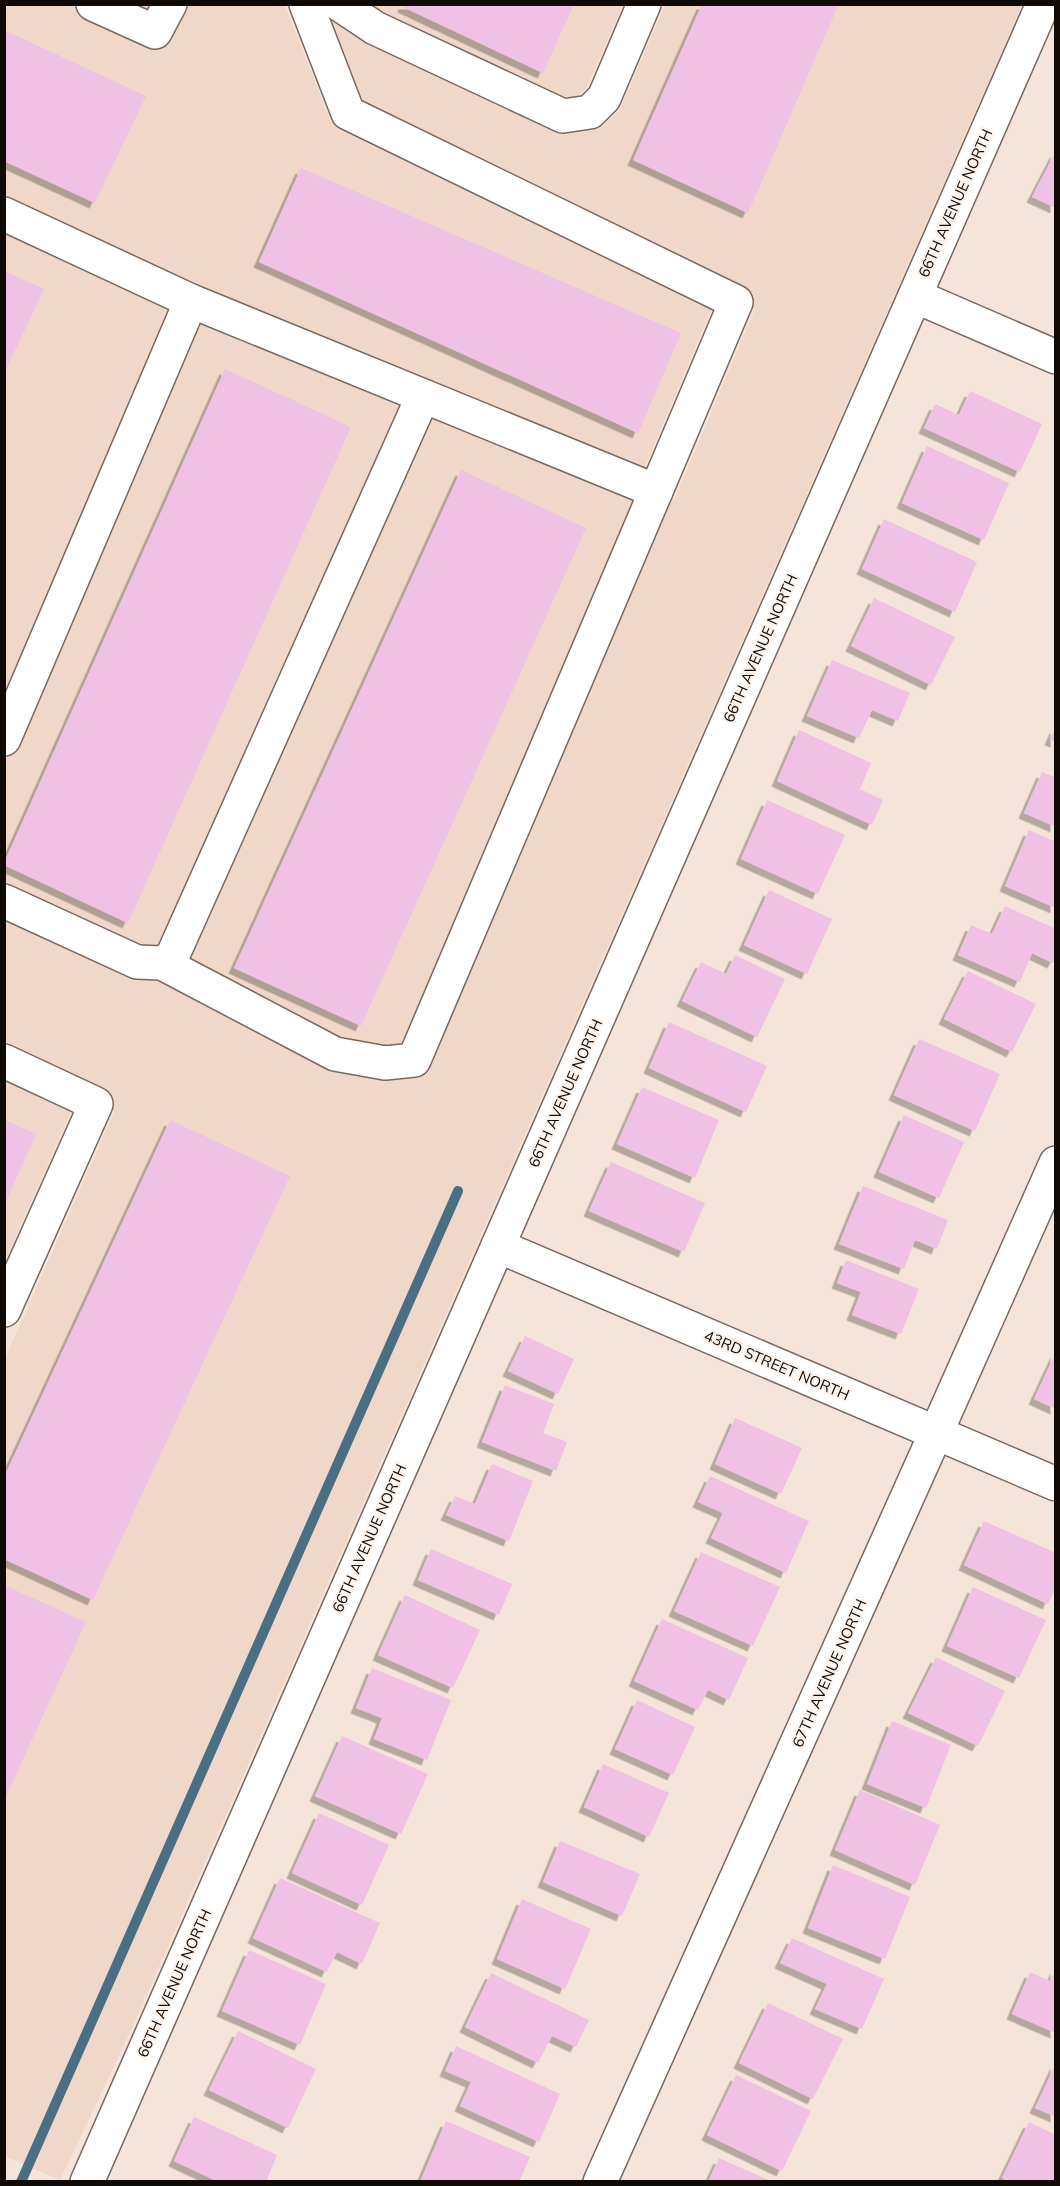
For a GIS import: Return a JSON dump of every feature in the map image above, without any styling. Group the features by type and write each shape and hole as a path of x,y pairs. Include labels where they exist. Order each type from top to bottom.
{"street":[{"path":"93,4 155,32 170,4"},
{"path":"4,901 137,962 162,963 335,1054 386,1063 414,1060 736,302 348,113 306,4"},
{"path":"339,4 375,28 563,116 590,112 604,98 644,4"},
{"name":"66TH AVENUE NORTH","path":"97,2178 498,1246 1043,4"},
{"path":"4,214 191,301 656,490"},
{"path":"915,296 1056,357"},
{"path":"4,739 191,301"},
{"path":"162,963 172,957 423,396"},
{"path":"4,1061 96,1104 4,1310"},
{"name":"67TH AVENUE NORTH","path":"600,2181 1056,1163"},
{"name":"43RD STREET NORTH","path":"498,1246 1056,1484"}],"shaded area":[{"path":"5,5 285,5 329,118 339,129 711,310 645,467 180,277 167,310 650,507 675,498 754,311 744,287 363,101 332,21 367,44 555,132 567,134 595,130 605,125 619,111 665,5 1022,5 133,2026 60,2180 5,2156 5,1359 114,1112 103,1088 5,1041"},
{"path":"372,5 623,5 587,87 579,95 564,98"},
{"path":"5,1080 71,1112 5,1261"}],"building":[{"path":"404,4 574,4 543,73 403,7"},
{"path":"702,4 839,4 748,213 633,160"},
{"path":"4,30 146,96 95,203 4,161"},
{"path":"1056,151 1056,208 1032,197"},
{"path":"301,168 681,333 638,433 259,262"},
{"path":"4,271 44,289 4,374"},
{"path":"225,369 351,427 128,923 4,865 4,863"},
{"path":"970,391 1042,424 1020,472 924,428 935,404 959,415"},
{"path":"927,446 1009,483 984,540 902,503"},
{"path":"461,470 586,528 361,1026 234,968"},
{"path":"884,519 977,562 955,612 862,569"},
{"path":"874,598 955,637 931,685 851,646"},
{"path":"832,660 910,693 898,721 872,710 859,738 807,716"},
{"path":"1056,728 1056,742 1050,740"},
{"path":"799,730 871,763 860,789 883,800 872,825 777,781"},
{"path":"1042,772 1056,778 1056,827 1024,813"},
{"path":"767,800 845,835 818,894 741,859"},
{"path":"1029,830 1056,842 1056,908 1005,886"},
{"path":"769,890 832,919 807,974 744,945"},
{"path":"1005,906 1056,929 1056,957 1053,963 1032,953 1020,982 958,955 971,925 992,934"},
{"path":"735,955 785,979 757,1037 682,1001 701,962 726,974"},
{"path":"968,971 1036,1004 1012,1052 944,1019"},
{"path":"669,1022 767,1066 746,1112 649,1068"},
{"path":"919,1039 1000,1074 975,1131 894,1095"},
{"path":"642,1087 719,1120 695,1178 617,1144"},
{"path":"904,1115 964,1142 939,1198 879,1172"},
{"path":"5,1120 36,1134 5,1204"},
{"path":"170,1120 290,1176 93,1600 4,1559 4,1477"},
{"path":"611,1162 705,1203 684,1252 589,1211"},
{"path":"863,1186 948,1220 937,1249 915,1240 904,1269 839,1244"},
{"path":"846,1260 919,1289 901,1334 852,1315 861,1292 837,1283"},
{"path":"525,1336 574,1359 558,1394 508,1371"},
{"path":"1056,1352 1056,1409 1034,1399"},
{"path":"505,1385 554,1404 543,1433 567,1442 556,1471 482,1442"},
{"path":"735,1418 802,1448 781,1494 715,1464"},
{"path":"492,1464 533,1481 509,1541 446,1515 455,1496 475,1504"},
{"path":"710,1476 809,1521 786,1573 711,1538 723,1513 698,1502"},
{"path":"984,1521 1056,1553 1056,1587 1048,1604 964,1565"},
{"path":"431,1549 512,1584 499,1615 418,1580"},
{"path":"701,1552 780,1587 753,1646 674,1611"},
{"path":"4,1585 86,1622 4,1801"},
{"path":"973,1587 1046,1620 1019,1678 947,1646"},
{"path":"405,1595 480,1630 453,1688 378,1655"},
{"path":"662,1619 748,1658 729,1700 708,1690 698,1710 634,1681"},
{"path":"936,1657 1005,1691 978,1746 908,1713"},
{"path":"372,1668 451,1700 427,1760 374,1739 382,1718 356,1708"},
{"path":"637,1700 695,1727 673,1775 615,1749"},
{"path":"892,1721 951,1745 926,1808 867,1784"},
{"path":"342,1736 428,1774 401,1834 315,1796"},
{"path":"603,1764 669,1793 649,1837 584,1807"},
{"path":"860,1790 940,1825 915,1885 835,1850"},
{"path":"319,1813 389,1845 362,1905 292,1873"},
{"path":"560,1841 640,1874 622,1916 543,1882"},
{"path":"833,1865 910,1897 885,1959 808,1928"},
{"path":"280,1878 380,1923 362,1964 337,1952 327,1972 253,1938"},
{"path":"522,1899 591,1929 565,1989 497,1959"},
{"path":"792,1938 884,1979 862,2029 815,2009 827,1984 780,1963"},
{"path":"249,1950 326,1984 300,2045 222,2011"},
{"path":"1056,1968 1056,2033 1012,2014 1030,1972 1050,1981"},
{"path":"491,1973 589,2020 576,2047 552,2036 538,2063 465,2027"},
{"path":"768,2003 843,2039 813,2099 739,2063"},
{"path":"238,2031 316,2069 288,2128 209,2090"},
{"path":"456,2046 560,2094 539,2142 460,2106 471,2082 445,2071"},
{"path":"1056,2063 1056,2117 1035,2108"},
{"path":"736,2075 811,2111 782,2171 707,2135"},
{"path":"194,2117 277,2155 266,2182 219,2182 174,2161"},
{"path":"446,2121 530,2157 519,2182 420,2182"},
{"path":"1029,2122 1056,2135 1056,2182 1009,2182 1002,2178"},
{"path":"719,2158 773,2182 708,2182"}],"waterway":[{"path":"21,2182 458,1191"}]}
